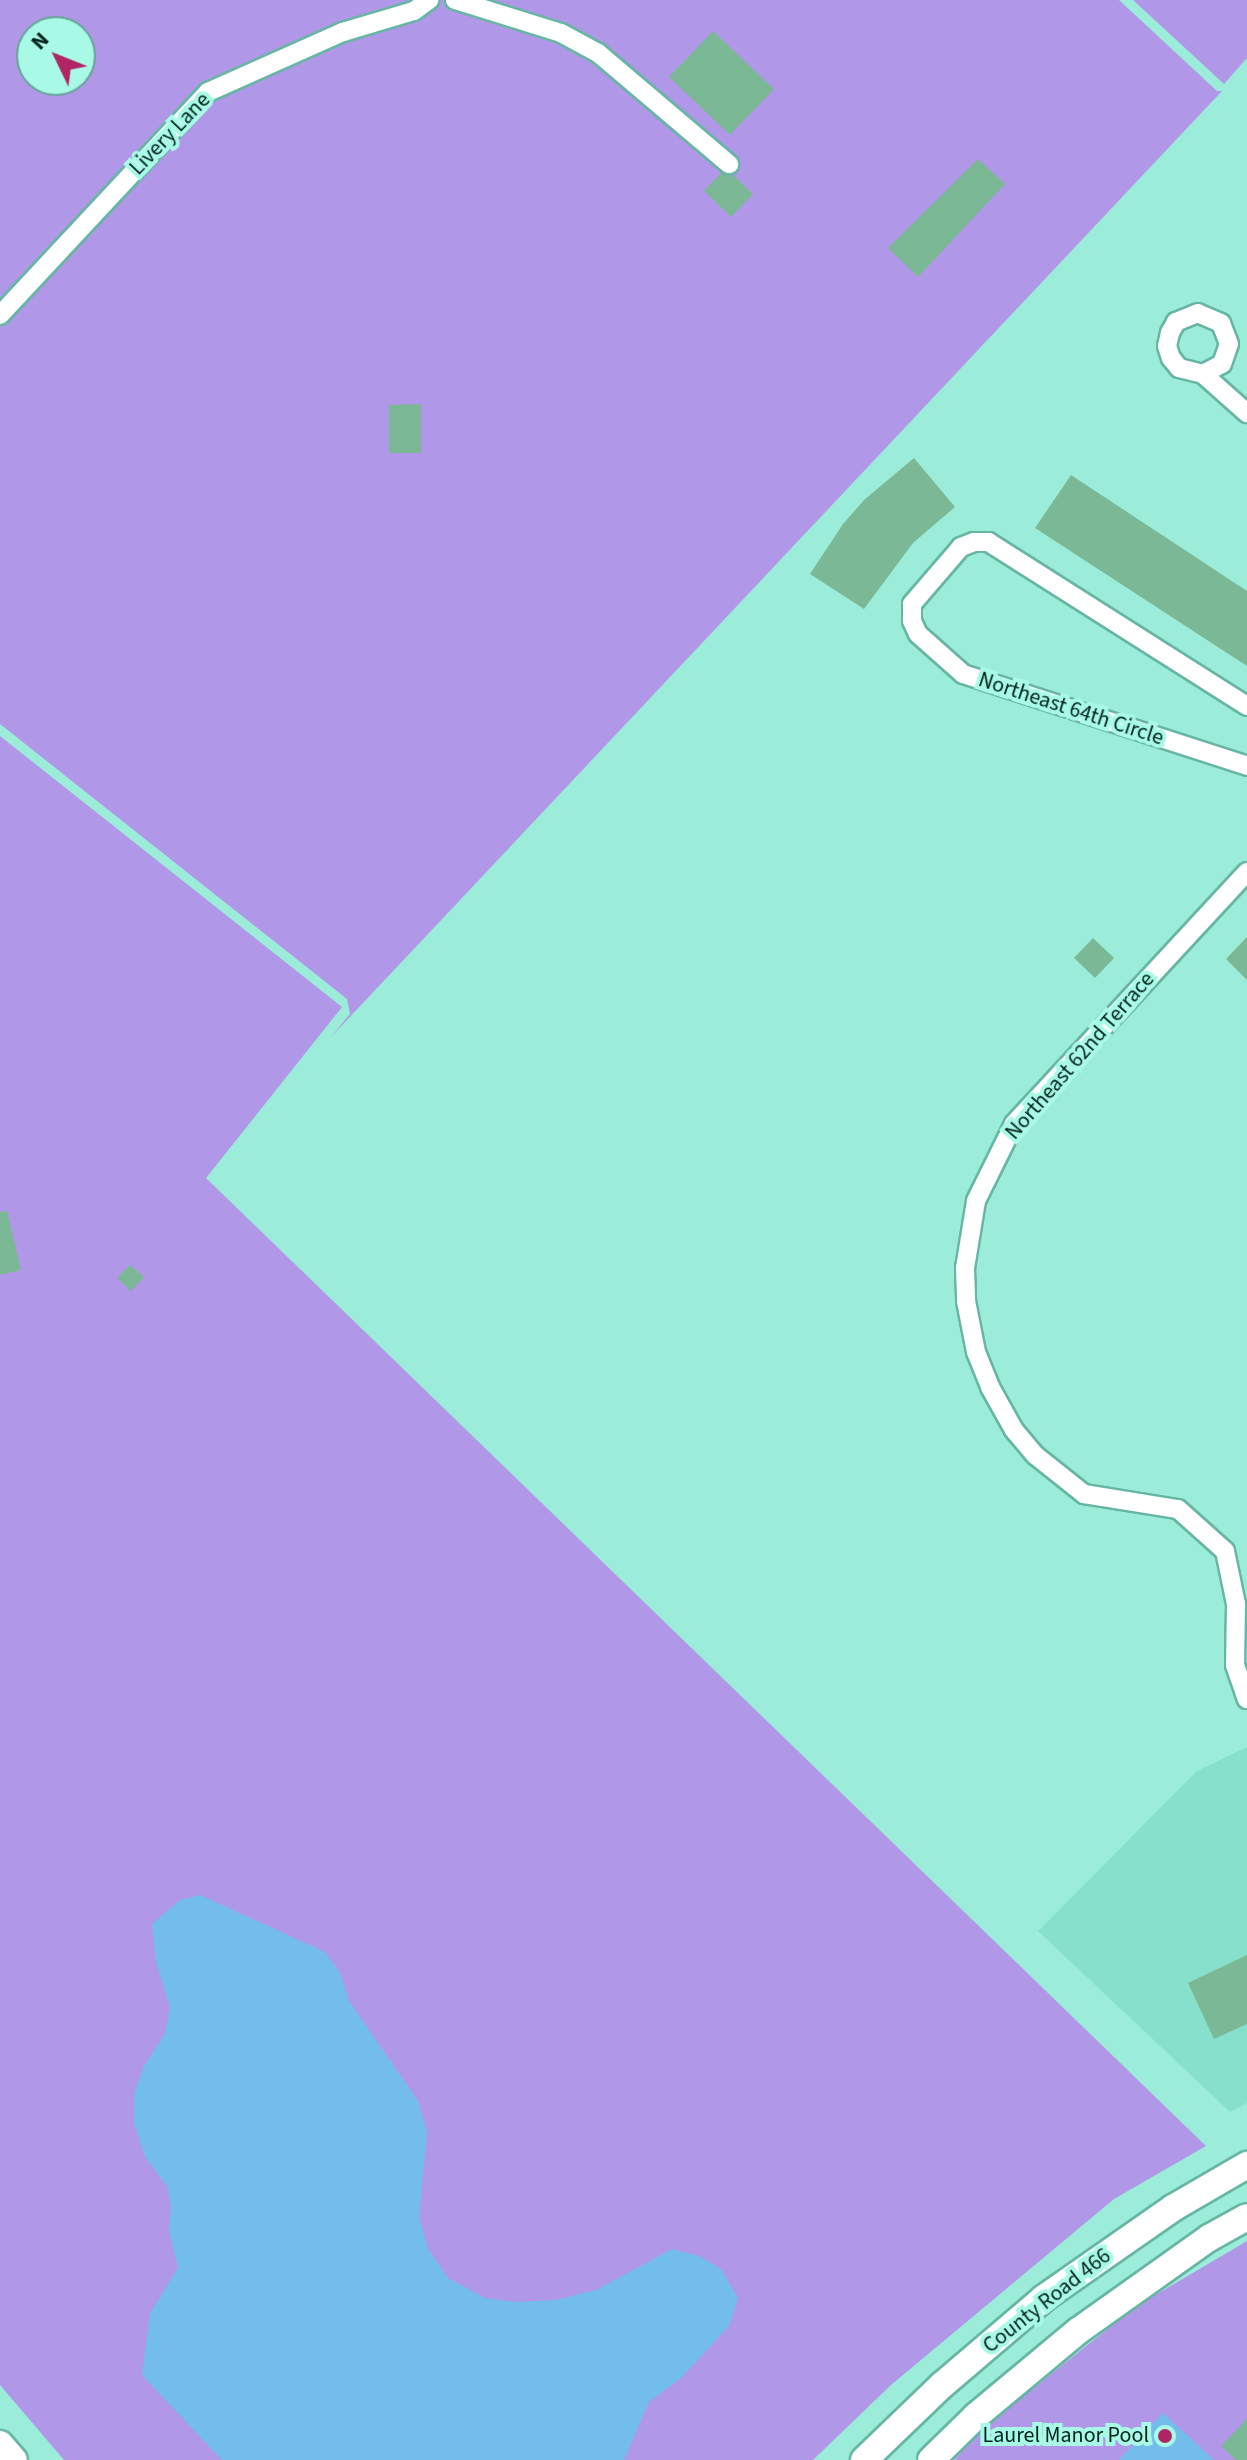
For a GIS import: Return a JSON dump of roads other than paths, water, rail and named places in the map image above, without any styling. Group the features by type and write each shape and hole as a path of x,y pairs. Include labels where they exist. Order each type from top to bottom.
{"main road":[{"name":"County Road 466","path":"864,2460 941,2386 1044,2298 1173,2208 1247,2165"},
{"name":"County Road 466","path":"931,2460 976,2416 1078,2331 1209,2238 1247,2217"},
{"path":"0,2444 14,2460"}],"street":[{"name":"Livery Lane","path":"0,315 208,92 343,32 414,11 429,0"},
{"path":"455,0 561,33 598,53 729,164"},
{"path":"1203,374 1247,413"},
{"name":"Northeast 64th Circle","path":"1247,706 989,542 974,542 961,547 912,604 912,621 918,634 963,674 1247,766"},
{"name":"Northeast 62nd Terrace","path":"1247,872 1014,1124 976,1201 965,1268 966,1301 976,1352 1002,1408 1035,1455 1084,1494 1178,1509 1225,1551 1236,1604 1235,1665 1247,1699"}],"water":[{"path":"200,1895 325,1952 340,1973 349,2001 418,2101 427,2132 419,2217 428,2249 448,2278 485,2298 517,2302 556,2300 596,2290 672,2249 699,2256 721,2269 738,2298 729,2326 681,2378 649,2402 624,2460 222,2460 142,2375 150,2313 178,2268 169,2231 171,2207 167,2186 145,2157 134,2123 134,2094 144,2066 165,2033 170,2008 156,1962 152,1924 180,1900"},
{"name":"Laurel Manor Pool","path":"1163,2413 1214,2460 1119,2460"}],"place":[{"name":"Laurel Manor Pool","path":"1165,2436"}]}
